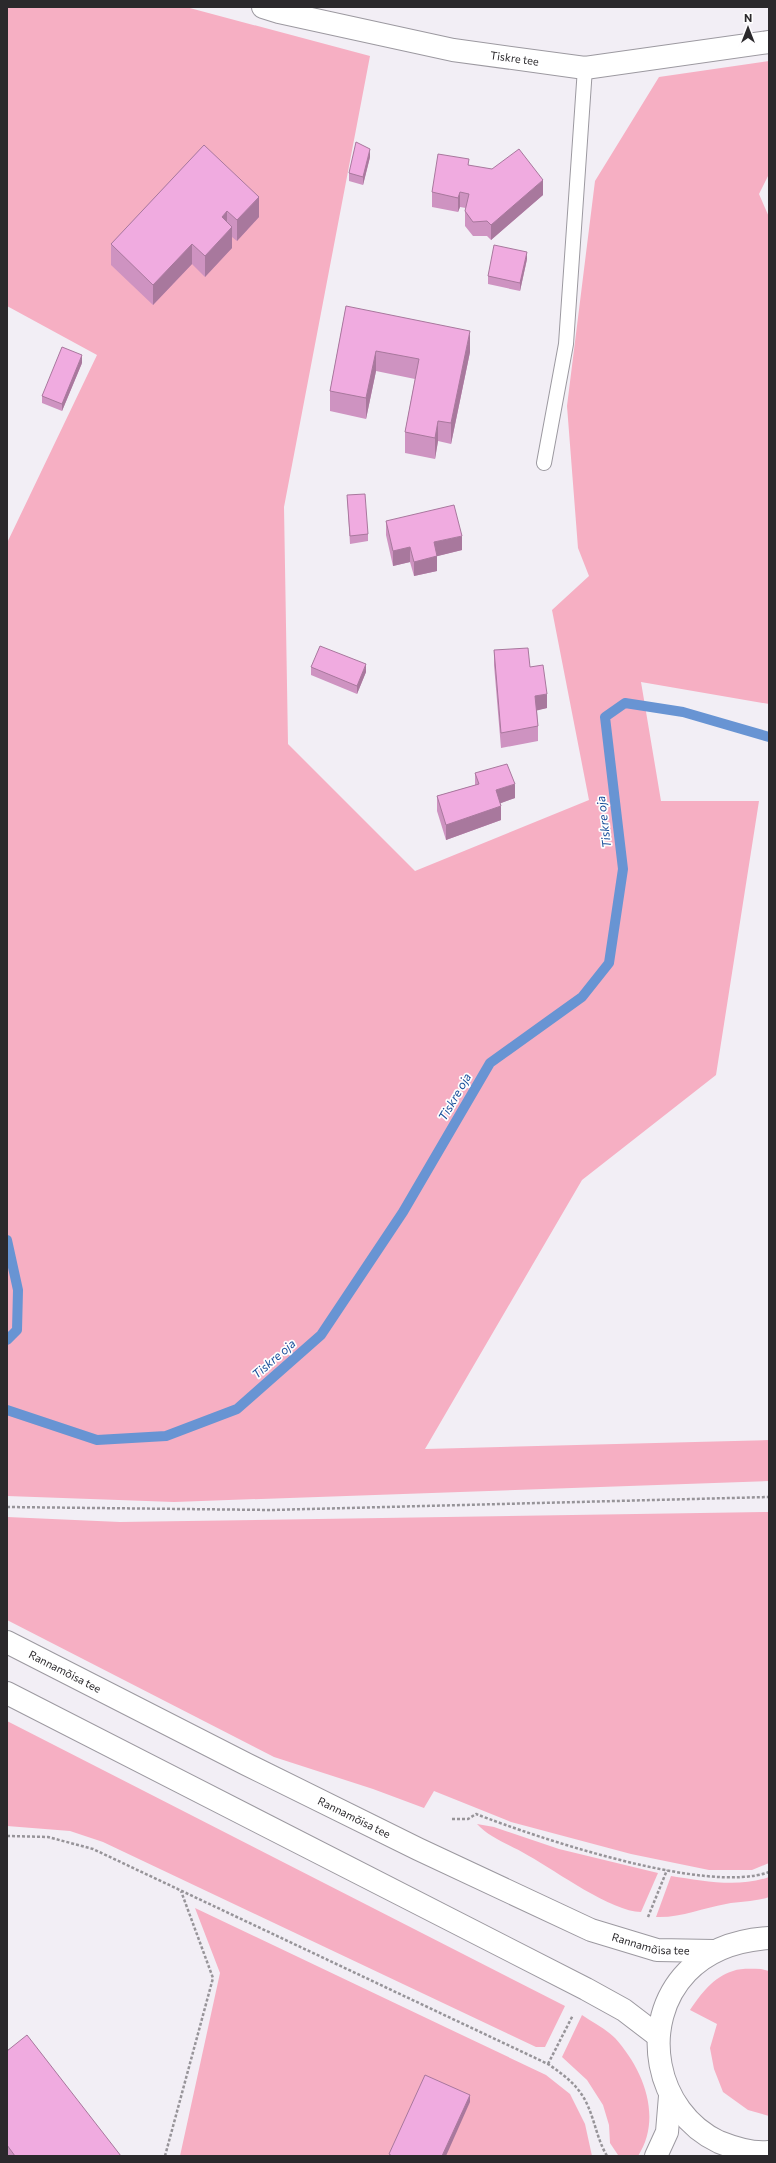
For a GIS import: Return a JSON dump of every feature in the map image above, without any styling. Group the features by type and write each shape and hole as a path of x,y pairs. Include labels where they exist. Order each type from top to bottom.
{"street":[{"name":"Tiskre tee","path":"274,9 453,50 585,68 769,42"},
{"name":"Rannamõisa tee","path":"7,1642 404,1842 591,1930 657,1950 714,1951"},
{"path":"7,1693 586,1989 624,2010 658,2036"},
{"path":"769,1938 732,1943 714,1951 687,1972 667,2001 658,2036 659,2067 670,2096 686,2118 727,2152 769,2152"},
{"path":"656,2156 667,2132 670,2096"}],"lane":[{"path":"544,463 566,344 585,68"}],"path":[{"path":"7,1507 271,1510 769,1497"},
{"path":"452,1819 468,1819 476,1814 517,1830 559,1843 667,1870 713,1876 744,1876 769,1872"},
{"path":"7,1836 48,1836 68,1840 93,1849 548,2064 577,2087 587,2104 599,2142 607,2156"},
{"path":"165,2156 213,1978 180,1890"}],"shaded area":[{"path":"7,7 186,7 370,56 284,507 288,744 415,871 589,800 552,610 589,576 578,548 567,406 595,181 659,77 769,61 769,174 759,194 769,217 769,704 641,682 661,801 759,801 716,1075 582,1180 425,1449 769,1440 769,1481 174,1502 7,1496 7,543 97,355 7,306"},
{"path":"769,1512 769,1863 752,1870 709,1870 631,1854 511,1822 434,1791 424,1808 373,1789 274,1757 7,1620 7,1517 120,1522"},
{"path":"7,1721 565,2006 545,2047 536,2047 103,1842 70,1831 7,1826"},
{"path":"477,1824 494,1827 559,1849 658,1873 641,1912 629,1910 584,1890 529,1856 488,1834"},
{"path":"671,1876 733,1883 769,1877 769,1897 717,1906 674,1916 656,1917"},
{"path":"195,1908 546,2075 570,2094 585,2124 592,2156 180,2156 220,1973"},
{"path":"761,1969 769,1971 769,2116 748,2110 723,2092 714,2069 710,2048 717,2024 690,2010 703,1992 719,1977 736,1970"},
{"path":"582,2015 615,2038 634,2064 641,2079 649,2110 649,2125 645,2141 638,2156 618,2155 610,2143 609,2125 603,2105 587,2080 562,2057"}],"building":[{"path":"356,142 370,149 363,177 349,173"},
{"path":"204,145 259,197 237,220 227,211 222,217 232,227 205,256 192,244 153,285 111,244"},
{"path":"519,149 543,180 491,225 487,221 473,222 465,211 469,194 460,192 458,198 432,192 438,154 469,159 468,165 492,169"},
{"path":"494,245 527,252 520,283 488,276"},
{"path":"346,306 470,331 451,423 438,421 435,438 405,432 419,359 376,351 366,398 330,391"},
{"path":"62,347 82,355 62,404 42,396"},
{"path":"365,494 368,534 350,536 347,495"},
{"path":"454,505 462,536 434,542 437,556 414,562 410,547 393,551 386,521"},
{"path":"320,646 366,664 357,686 311,667"},
{"path":"528,648 530,667 543,665 547,694 535,696 538,726 501,733 494,650"},
{"path":"507,764 515,784 496,790 501,806 446,825 437,796 479,784 475,773"},
{"path":"27,2035 121,2156 15,2156 7,2145 7,2051"},
{"path":"425,2075 470,2095 442,2156 392,2156 389,2154"}],"waterway":[{"name":"Tiskre oja","path":"7,1410 97,1440 166,1436 237,1409 321,1335 403,1212 490,1063 582,997 609,963 623,869 605,717 625,703 683,712 769,737"},
{"name":"Tiskre oja","path":"7,1240 18,1290 17,1330 7,1340"}]}
